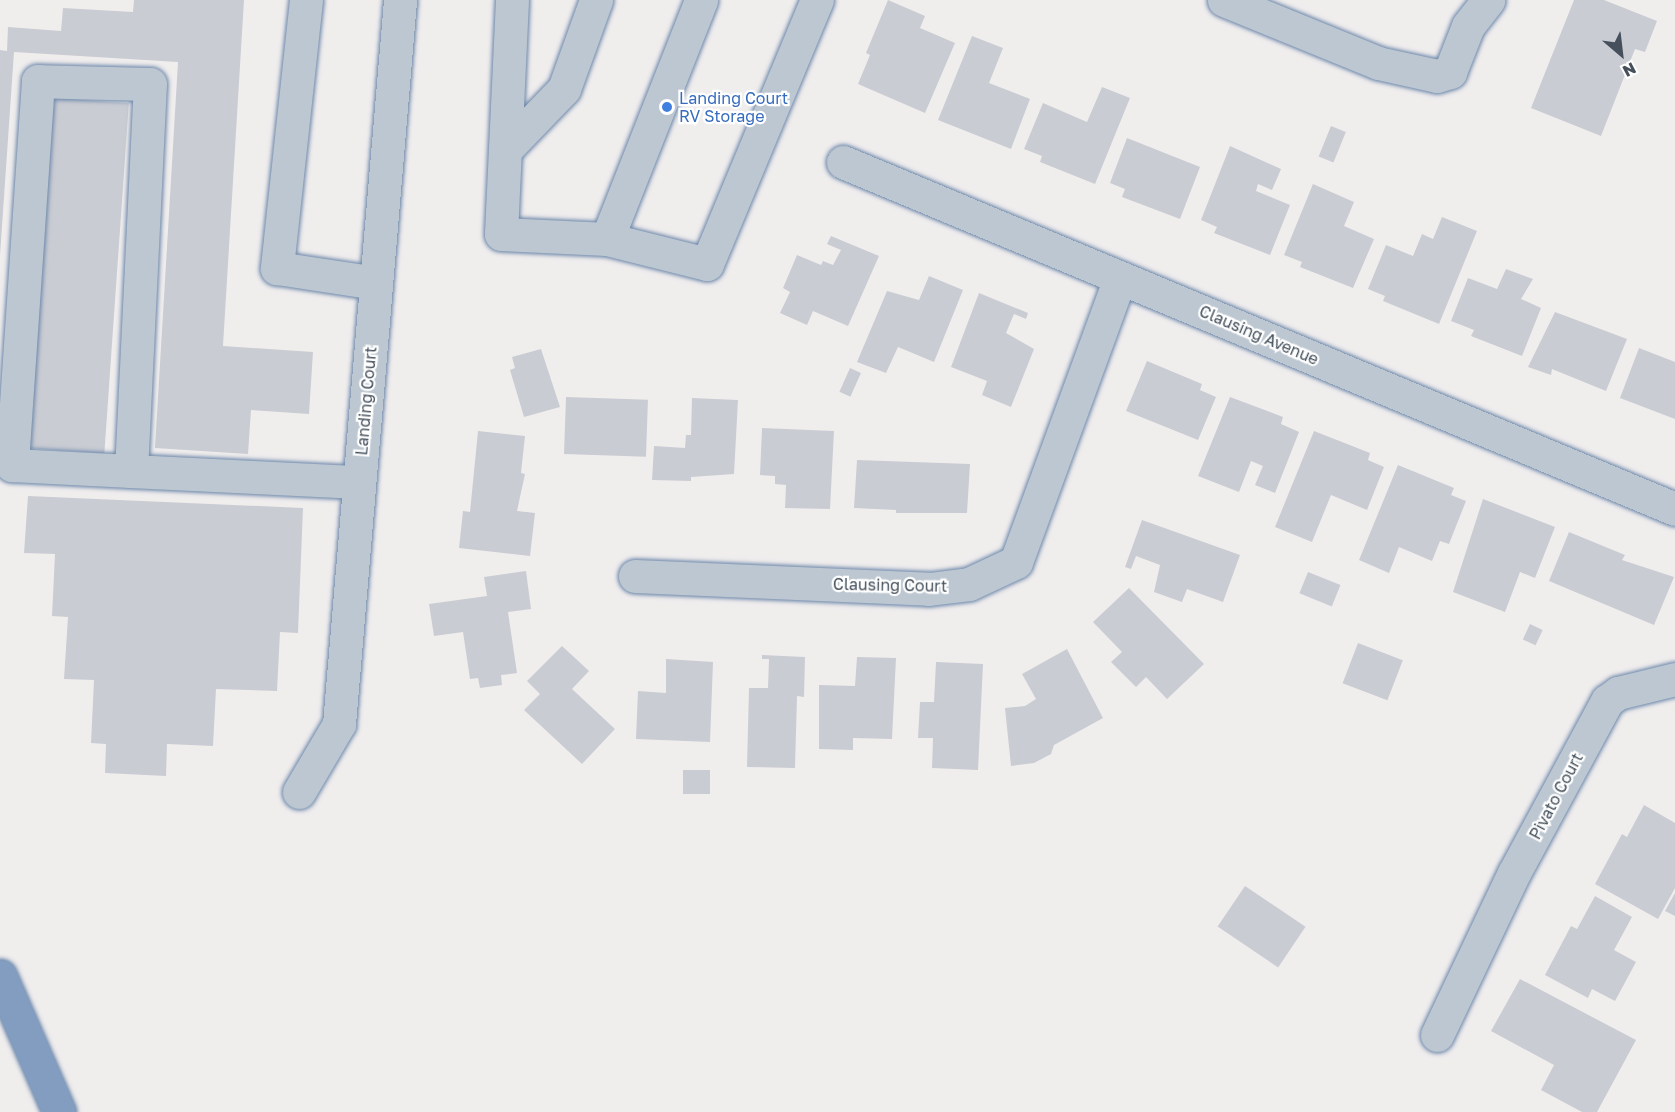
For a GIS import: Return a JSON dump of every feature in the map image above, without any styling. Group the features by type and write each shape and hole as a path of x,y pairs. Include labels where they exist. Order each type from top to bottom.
{"highway":[{"path":"0,976 59,1112"}],"street":[{"path":"306,0 277,268 376,283"},
{"name":"Landing Court","path":"299,792 339,724 400,0"},
{"path":"512,0 501,234 607,239 707,264 817,0"},
{"path":"505,150 564,89 596,0"},
{"path":"607,239 701,0"},
{"path":"1224,0 1378,63 1437,76 1450,72 1468,26 1488,0"},
{"path":"131,471 150,84 38,81 12,465 131,471 359,482"},
{"name":"Clausing Avenue","path":"843,162 1675,509"},
{"name":"Clausing Court","path":"635,576 928,589 969,584 1016,562 1120,278"},
{"name":"Pivato Court","path":"1437,1035 1514,873 1607,701 1618,693 1675,679"}],"building":[{"path":"134,0 244,0 223,346 313,352 309,414 251,410 248,454 155,448 178,62 14,52 0,255 0,50 7,51 8,27 61,31 63,8 133,12"},
{"path":"888,0 925,16 920,28 955,43 925,113 858,84 870,55 866,53"},
{"path":"1574,0 1604,0 1657,21 1645,52 1635,49 1601,136 1531,108"},
{"path":"972,36 1003,48 989,83 1030,99 1011,149 938,120"},
{"path":"1102,87 1130,98 1095,184 1040,162 1042,156 1024,149 1043,103 1087,122"},
{"path":"54,98 129,103 104,453 30,448"},
{"path":"1331,126 1346,132 1333,163 1319,157"},
{"path":"1127,138 1200,167 1180,219 1122,197 1125,189 1110,183"},
{"path":"1230,146 1281,169 1272,190 1258,184 1256,191 1290,205 1270,255 1214,233 1217,227 1201,220"},
{"path":"1313,184 1354,202 1344,226 1374,239 1353,288 1300,267 1302,262 1284,255"},
{"path":"1442,217 1477,231 1439,324 1383,301 1385,296 1368,289 1386,245 1413,256 1422,234 1433,239"},
{"path":"831,236 879,256 848,326 813,311 807,325 780,313 790,292 783,288 797,255 821,265 823,261 833,265 841,250 827,244"},
{"path":"1506,269 1533,279 1521,299 1541,308 1522,356 1471,336 1474,330 1451,321 1468,278 1497,289"},
{"path":"929,276 963,290 934,362 898,347 886,373 857,362 887,291 919,300"},
{"path":"979,293 1028,313 1026,319 1014,314 1006,333 1034,349 1011,407 982,395 987,381 951,367"},
{"path":"1555,312 1627,339 1606,391 1552,369 1551,375 1528,367"},
{"path":"1639,348 1675,362 1675,419 1620,398"},
{"path":"541,349 560,407 524,417 510,370 515,368 512,357"},
{"path":"1147,361 1202,384 1200,390 1216,397 1198,440 1126,411"},
{"path":"850,368 861,373 850,397 839,392"},
{"path":"566,397 648,400 646,457 564,454"},
{"path":"1230,397 1283,417 1281,424 1299,432 1275,493 1255,485 1263,466 1251,461 1239,492 1198,476"},
{"path":"692,398 738,400 734,474 691,477 691,481 652,480 654,446 685,448 686,435 691,435"},
{"path":"762,428 834,431 830,509 785,508 786,485 775,484 775,476 760,475"},
{"path":"478,431 525,436 521,473 525,474 517,511 535,513 530,556 459,548 463,511 470,512"},
{"path":"1314,431 1370,453 1368,460 1384,467 1367,510 1331,495 1312,542 1275,527"},
{"path":"857,460 970,464 967,513 896,513 896,510 854,508"},
{"path":"1398,465 1454,488 1451,495 1466,501 1449,544 1440,541 1432,561 1399,547 1389,573 1359,560"},
{"path":"28,496 303,508 298,633 280,632 277,691 216,689 213,746 167,744 166,776 105,773 106,744 91,743 94,680 64,679 68,617 52,616 55,554 24,553"},
{"path":"1483,499 1555,527 1535,578 1520,572 1505,612 1453,592"},
{"path":"1142,520 1240,555 1223,602 1187,589 1182,602 1154,592 1160,565 1136,556 1131,569 1125,567"},
{"path":"1569,532 1625,555 1622,560 1674,577 1654,625 1549,581"},
{"path":"526,571 531,609 508,612 517,673 501,675 502,685 480,688 478,678 470,679 463,632 434,636 429,604 487,596 484,577"},
{"path":"1308,572 1340,585 1332,606 1299,593"},
{"path":"1129,588 1204,664 1167,699 1146,677 1136,687 1111,662 1122,652 1093,622"},
{"path":"1530,624 1543,630 1536,645 1523,639"},
{"path":"1358,643 1403,660 1387,700 1343,683"},
{"path":"562,646 589,671 572,689 615,729 582,764 524,710 540,694 527,681"},
{"path":"1067,649 1103,718 1054,745 1051,754 1034,763 1011,766 1005,708 1025,706 1036,699 1022,674"},
{"path":"762,655 805,657 804,697 797,696 795,768 747,767 749,688 768,688 769,659 762,659"},
{"path":"857,657 896,658 892,739 853,738 853,750 819,749 819,685 855,686"},
{"path":"666,659 713,662 710,742 636,739 638,691 666,693"},
{"path":"936,662 983,664 978,770 932,768 933,738 918,738 920,702 934,702"},
{"path":"683,770 710,770 710,794 683,794"},
{"path":"1644,805 1675,823 1675,888 1658,919 1595,884 1622,834 1627,837"},
{"path":"1245,886 1306,927 1278,967 1218,927"},
{"path":"1675,893 1675,916 1665,911"},
{"path":"1595,896 1632,917 1614,950 1636,962 1615,1001 1592,989 1588,998 1545,975 1571,926 1577,929"},
{"path":"1520,979 1636,1040 1597,1112 1582,1112 1541,1090 1554,1065 1491,1031"}],"place":[{"name":"Landing Court RV Storage","path":"667,107"}]}
